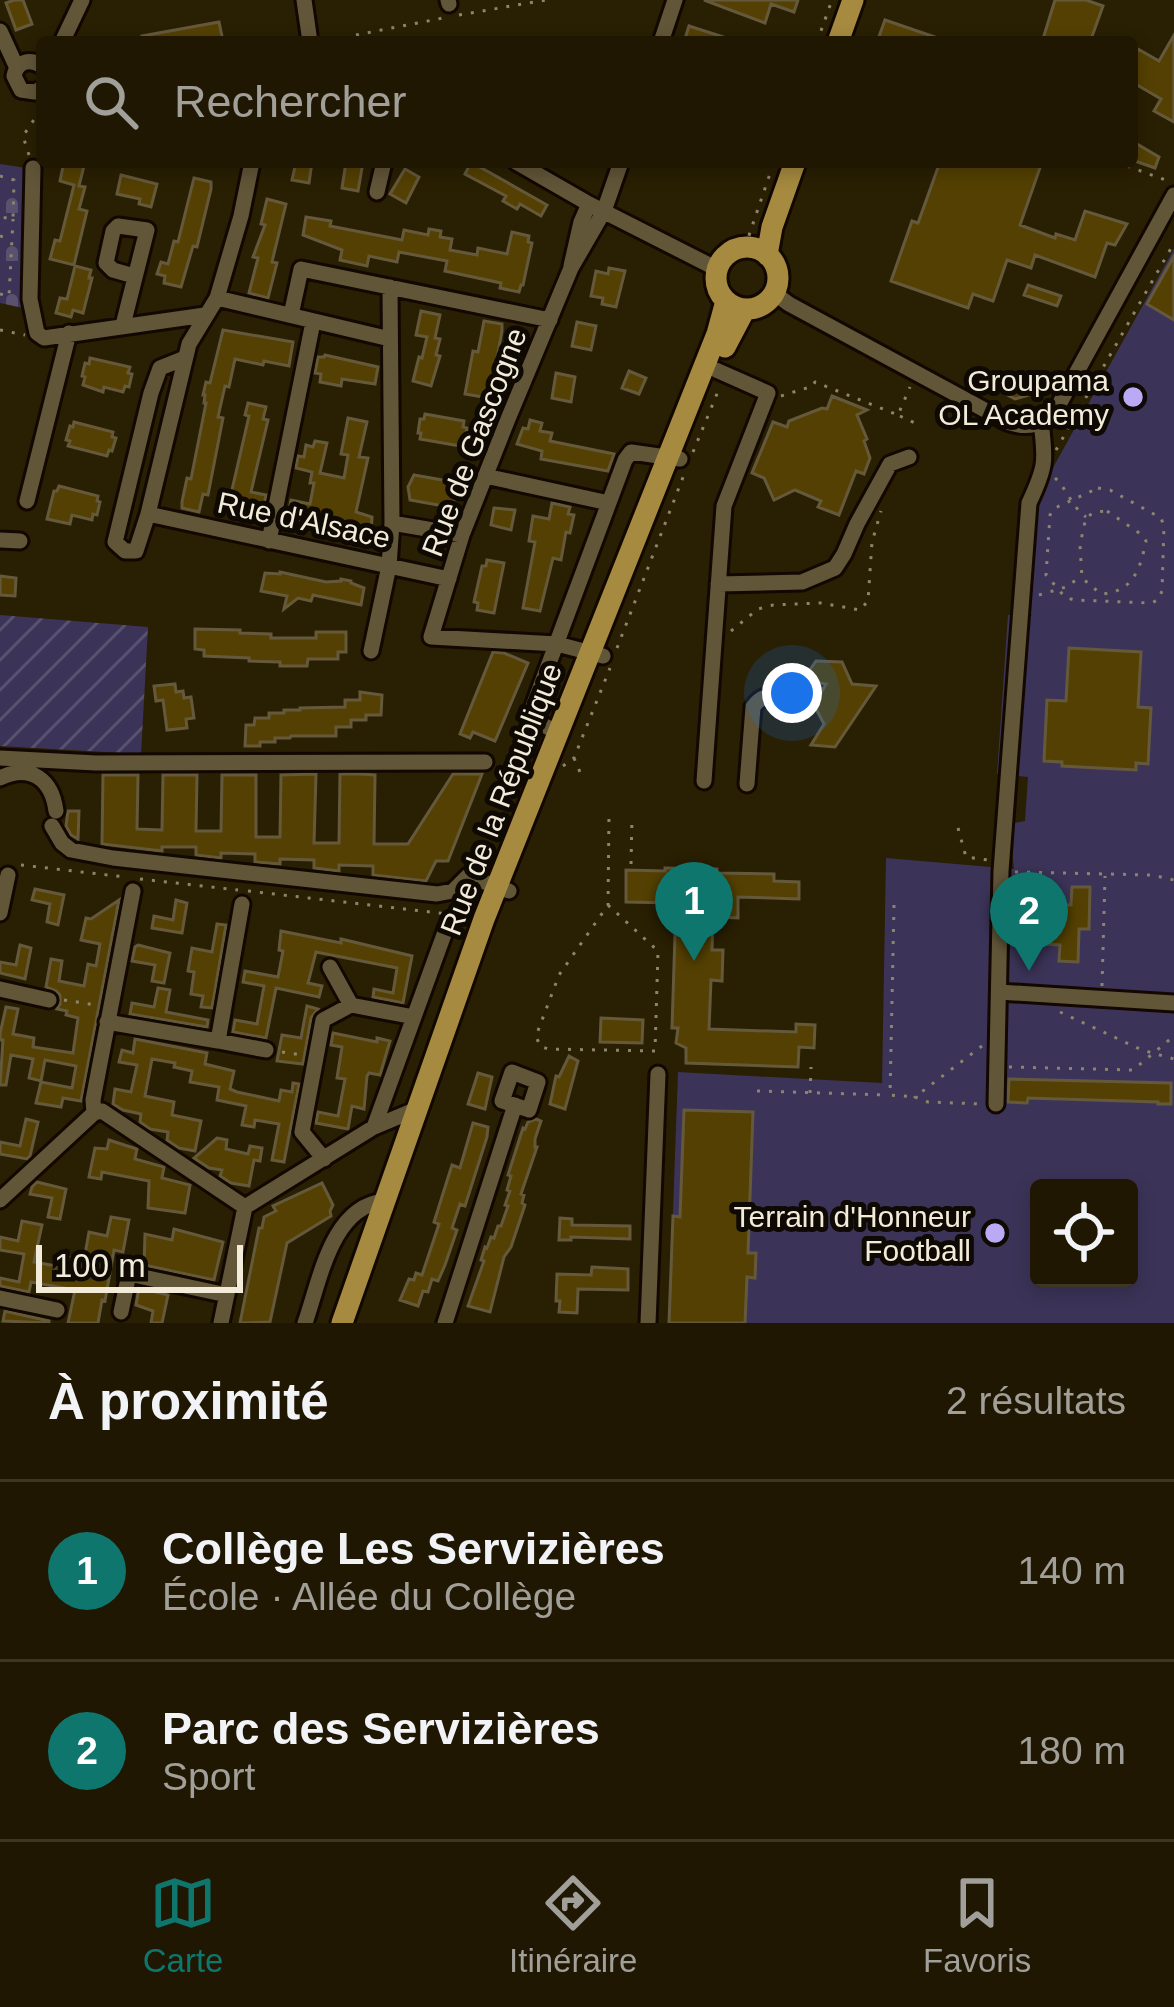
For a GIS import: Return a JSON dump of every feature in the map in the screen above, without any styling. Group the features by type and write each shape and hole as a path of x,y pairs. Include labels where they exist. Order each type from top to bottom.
{"main road":[{"path":"828,36 841,0"},
{"path":"840,36 853,0"},
{"path":"756,251 782,168"},
{"path":"756,251 772,227 793,168"},
{"path":"756,251 777,273 774,293 762,305 735,305 717,286 717,269 728,254 756,251"},
{"name":"Rue de la République","path":"503,888 565,765 720,372 735,305"},
{"name":"Rue de la République","path":"682,460 717,334 735,305"},
{"name":"Rue de la République","path":"342,1323 558,733 605,657"},
{"name":"Rue de la République","path":"352,1323 481,947"}],"street":[{"path":"65,36 82,0"},
{"path":"304,0 309,36"},
{"path":"663,36 675,0"},
{"path":"0,31 17,68 16,83 21,90 36,91"},
{"path":"17,68 30,61 36,64"},
{"path":"33,168 30,299 37,333 44,338 206,315"},
{"path":"185,358 160,368 151,393 116,542 125,551 136,551 189,344 217,298 251,168"},
{"path":"377,192 383,168"},
{"path":"527,168 717,269"},
{"name":"Rue de Gascogne","path":"556,644 431,637 485,476 618,168"},
{"path":"774,293 1007,422 1019,426 1041,422 1056,410 1174,195"},
{"path":"291,316 301,268 550,320"},
{"path":"123,326 134,276"},
{"path":"371,651 392,523 390,287"},
{"path":"217,298 390,339"},
{"path":"269,541 313,322"},
{"path":"27,500 69,333"},
{"path":"704,781 724,506 768,393 720,372"},
{"path":"996,1104 1001,867 1029,502 1045,465 1041,422"},
{"path":"558,733 529,716 625,460 631,452 682,460"},
{"path":"718,584 802,582 835,568 890,464 909,457"},
{"path":"485,476 609,503"},
{"name":"Rue d'Alsace","path":"148,514 449,579"},
{"path":"392,523 462,535"},
{"path":"0,540 20,541"},
{"path":"716,620 724,604 751,584"},
{"path":"556,644 605,657"},
{"path":"746,784 753,707 760,697 770,694 805,698"},
{"path":"0,758 25,766 53,792 55,822 62,843 71,850 437,894 454,891 468,876 503,888"},
{"path":"55,822 58,761"},
{"path":"0,778 25,766 58,761 485,762"},
{"path":"0,913 8,875"},
{"path":"94,1113 133,891"},
{"path":"218,1041 242,904"},
{"path":"374,1127 446,929"},
{"path":"330,967 351,1005"},
{"path":"0,989 50,1000"},
{"path":"998,992 1174,1003"},
{"path":"324,1160 302,1132 323,1020 351,1005 414,1017"},
{"path":"108,1014 266,1050"},
{"path":"648,1323 658,1074"},
{"path":"445,1323 514,1105"},
{"path":"221,1323 245,1207 374,1127 417,1109"},
{"path":"0,1200 94,1113 102,1111 245,1207"},
{"path":"305,1323 338,1228 358,1209 384,1201"},
{"path":"121,1312 129,1274 227,1295"},
{"path":"0,1298 57,1310"}],"path":[{"path":"473,0 476,12"},
{"path":"819,36 832,0"},
{"path":"33,168 23,136 36,117"},
{"path":"756,251 773,168"},
{"path":"1132,168 1174,184"},
{"path":"0,176 14,179 9,296 0,294"},
{"path":"0,200 14,203"},
{"path":"0,217 14,219"},
{"path":"0,236 12,239"},
{"path":"1086,517 1045,465 1061,446 1174,243"},
{"path":"0,255 11,257"},
{"path":"0,274 10,277"},
{"name":"Rue de la République","path":"580,772 565,765 720,372"},
{"path":"898,415 915,373"},
{"path":"768,393 777,397 815,382 915,423"},
{"path":"1098,488 1110,490 1161,518 1162,591 1158,600 1074,600 1058,590 1046,575 1050,515 1069,500 1098,488"},
{"path":"1107,512 1146,541 1135,579 1127,587 1100,594 1082,578 1080,545 1086,517 1107,512"},
{"path":"1022,605 1082,578"},
{"path":"608,905 658,952 655,1051 540,1046 536,1036 559,975 608,905 609,814"},
{"path":"631,864 632,815"},
{"path":"958,828 965,857 1001,867 1174,880"},
{"path":"1101,997 1105,874"},
{"path":"890,1096 894,905"},
{"path":"1047,995 1061,1013 1152,1054 1174,1059"},
{"path":"50,1000 108,1014"},
{"path":"915,1097 998,1035"},
{"path":"997,1066 1132,1070 1174,1036"},
{"path":"266,1050 316,1058"},
{"path":"810,1093 811,1066"},
{"path":"757,1091 996,1104"}],"green space":[{"path":"0,164 26,168 23,308 0,303"},
{"path":"1174,249 1174,1323 669,1323 678,1072 882,1083 886,858 1014,869 1009,824 1025,821 1028,777 997,774 1008,615 1032,616 1028,611 1034,502"},
{"path":"0,615 148,627 141,754 0,746"}],"building":[{"path":"23,0 32,24 16,30 6,3"},
{"path":"704,0 798,0 794,12 771,4 765,23"},
{"path":"1055,0 1086,0 1103,6 1092,36 1044,36"},
{"path":"885,20 932,36 879,36"},
{"path":"219,22 222,36 142,36"},
{"path":"689,26 721,36 686,36"},
{"path":"1174,35 1174,122 1154,111 1161,99 1138,86 1138,49 1159,61"},
{"path":"1138,145 1159,157 1155,168 1138,162"},
{"path":"63,168 84,168 79,209 87,211 74,265 50,259 55,240 60,241 74,185 60,181"},
{"path":"295,168 311,168 309,183 292,180"},
{"path":"345,168 362,168 358,191 342,188"},
{"path":"468,168 482,168 547,205 541,216 520,204 517,209 503,201 506,196 465,174"},
{"path":"938,168 1040,168 1020,225 1075,240 1085,211 1127,224 1115,245 1107,243 1095,277 1035,255 1031,268 1007,260 993,301 973,294 968,308 891,281 912,221 918,223"},
{"path":"405,169 419,177 406,203 390,194"},
{"path":"121,175 157,184 151,207 117,194"},
{"path":"194,178 211,182 211,189 181,287 164,283 165,276 157,274 161,262 168,264 174,241 178,242"},
{"path":"267,199 286,204 268,298 249,293"},
{"path":"306,217 402,240 404,230 428,235 429,229 441,231 440,237 452,239 450,250 477,255 478,248 507,254 512,232 529,236 532,243 519,292 500,288 501,283 445,271 447,261 399,252 397,262 369,256 367,266 340,260 342,250 303,235"},
{"path":"1174,256 1174,320 1147,304"},
{"path":"75,266 91,270 92,278 83,313 73,310 71,317 56,313 60,298 67,299"},
{"path":"609,268 625,271 616,307 591,296 596,271 608,274"},
{"path":"1028,285 1061,296 1057,306 1024,295"},
{"path":"421,311 440,315 435,338 440,339 436,355 440,356 431,386 413,381 427,337 416,335"},
{"path":"484,321 502,324 502,331 493,380 483,397 465,394"},
{"path":"577,322 596,326 591,350 572,346"},
{"path":"223,330 293,342 289,366 235,359 218,417 223,418 208,495 203,494 199,512 182,508 182,502 187,478 191,479 206,382 210,383"},
{"path":"318,357 378,367 375,384 342,379 341,386 320,382 321,374 315,373"},
{"path":"90,358 130,367 129,387 123,392 104,387 103,392 83,385"},
{"path":"629,371 646,378 639,394 622,388"},
{"path":"989,371 1032,394 1015,399 983,382"},
{"path":"556,373 575,377 571,402 552,398"},
{"path":"832,396 867,410 857,415 870,458 864,474 856,471 839,515 795,490 774,500 764,478 752,473 773,422 787,427 789,421 827,409"},
{"path":"248,403 266,407 263,419 268,420 251,492 266,495 263,512 258,513 228,507"},
{"path":"425,414 464,421 465,441 460,446 420,439 420,419"},
{"path":"348,418 367,422 359,457 368,458 356,512 372,517 371,535 288,517 291,500 310,504 312,472 296,468 306,445 327,443 320,473 344,478 348,455 341,454"},
{"path":"530,420 542,423 540,431 552,433 550,441 614,454 608,471 541,459 542,451 517,444"},
{"path":"74,422 113,432 112,451 107,456 68,446"},
{"path":"414,475 454,482 454,502 449,507 410,500 408,487"},
{"path":"59,486 98,496 97,515 92,520 72,515 70,524 47,519"},
{"path":"552,503 570,507 568,514 574,515 570,533 566,532 561,560 553,558 540,611 523,608 535,542 529,541 533,516 549,519"},
{"path":"494,508 515,510 511,530 491,525"},
{"path":"487,560 504,563 494,613 477,610 474,602"},
{"path":"265,573 326,582 351,581 364,588 361,605 313,595 311,601 298,598 284,609 287,596 261,591"},
{"path":"0,576 16,578 15,596 0,595"},
{"path":"195,629 240,630 271,634 271,638 346,632 346,652 338,652 338,659 308,659 307,666 204,656 204,650 195,649"},
{"path":"1069,648 1141,652 1138,707 1151,708 1148,764 1136,763 1136,770 1044,761 1047,700 1066,701"},
{"path":"493,652 528,663 495,741 473,732 470,738 460,734"},
{"path":"816,661 842,662 852,684 876,686 835,747 811,745 824,724 814,705 826,684 803,680"},
{"path":"175,684 176,692 191,697 194,718 186,719 187,728 167,730 163,700 156,701 154,686"},
{"path":"360,692 382,695 381,715 351,720 351,727 336,727 336,736 291,736 245,746 246,725 254,725 255,718 300,708 345,707 345,700 360,700"},
{"path":"316,774 314,843 339,843 340,774 360,774 375,775 374,844 408,844 453,774 482,774 448,861 436,861 426,881 373,875 373,866 339,865 339,871 314,868 314,860 280,859 280,864 255,862 255,854 196,855 196,847 162,847 162,851 102,844 103,775 138,775 137,829 162,830 163,775 197,775 196,831 221,831 222,775 256,775 256,837 280,837 281,775"},
{"path":"68,811 79,811 78,839 66,826"},
{"path":"626,870 774,874 774,881 799,882 799,899 738,897 738,918 713,917 712,950 723,950 722,981 711,980 709,1029 796,1032 796,1024 815,1025 814,1048 799,1047 798,1067 686,1063 686,1048 676,1043 678,1028 672,1028 676,903 626,902"},
{"path":"1072,887 1090,887 1089,929 1079,929 1078,962 1059,961 1060,945 1024,943 1025,916 1017,911 1018,888 1046,889 1045,904 1071,905"},
{"path":"35,889 64,895 58,925 47,922 50,904 32,900"},
{"path":"119,900 81,1101 63,1098 61,1107 36,1103 41,1082 72,1088 76,1066 45,1060 41,1081 29,1078 33,1059 11,1055 6,1085 0,1085 0,1034 6,1007 18,1009 13,1034 34,1038 33,1047 73,1053 78,1018 57,1009 60,995 46,987 51,959 62,961 59,981 84,986 88,964 96,966 100,944 81,940 86,918"},
{"path":"176,900 187,903 182,933 152,928 154,916 173,920"},
{"path":"217,924 226,925 212,1008 201,1007 203,996 191,994 192,948 212,952"},
{"path":"281,931 412,956 403,1003 373,997 374,989 393,993 397,968 316,952 308,983 322,986 319,997 276,988 266,1038 233,1032 235,1020 257,1024 264,986 243,982 245,971 278,977"},
{"path":"20,945 31,948 25,979 0,973 0,962 16,965"},
{"path":"138,945 170,953 164,983 152,981 155,965 132,961"},
{"path":"158,988 170,990 166,1012 208,1020 207,1027 130,1014 132,1003 154,1007"},
{"path":"307,1006 318,1009 311,1018 303,1064 277,1061 282,1035 301,1038"},
{"path":"601,1018 643,1020 642,1043 600,1042"},
{"path":"333,1033 390,1041 380,1075 367,1076 364,1109 352,1106 348,1129 316,1123 318,1112 338,1116 345,1079 337,1078 342,1047 331,1045"},
{"path":"135,1039 207,1053 205,1064 234,1071 230,1089 237,1092 279,1101 281,1090 292,1092 293,1083 299,1084 284,1162 272,1160 279,1124 255,1120 254,1127 242,1125 246,1106 217,1100 219,1087 190,1082 192,1071 174,1067 175,1063 152,1059 145,1096 174,1102 172,1115 201,1121 195,1151 179,1148 167,1140 168,1132 140,1122 141,1114 113,1104 115,1089 131,1092 137,1065 119,1062 122,1050 133,1053"},
{"path":"569,1056 578,1061 565,1109 550,1104 556,1076"},
{"path":"478,1073 492,1077 485,1109 468,1104"},
{"path":"1009,1079 1171,1083 1171,1104 1028,1098 1027,1103 1008,1102"},
{"path":"684,1110 753,1112 748,1253 756,1253 755,1278 747,1277 745,1323 669,1323"},
{"path":"26,1119 38,1122 30,1156 0,1154 0,1142 20,1146"},
{"path":"536,1119 541,1121 537,1147 521,1194 525,1205 504,1257 490,1312 468,1306 485,1247 501,1226 508,1206 508,1175 523,1128"},
{"path":"473,1123 488,1127 487,1137 465,1206 460,1204 452,1228 457,1230 445,1265 438,1281 432,1279 428,1292 423,1291 418,1306 400,1300 409,1279 414,1280 416,1273 422,1275 452,1165 460,1168"},
{"path":"217,1138 227,1140 226,1149 248,1154 250,1146 262,1148 260,1161 254,1160 249,1186 231,1183 220,1176 222,1170 194,1158"},
{"path":"109,1140 137,1149 135,1159 164,1167 162,1178 190,1185 185,1213 148,1208 149,1181 102,1172 101,1179 89,1177 95,1148 107,1149"},
{"path":"37,1182 66,1189 60,1219 48,1217 52,1198 30,1194"},
{"path":"322,1183 333,1205 331,1216 287,1243 270,1322 240,1323 264,1217 276,1211 273,1206"},
{"path":"111,1217 129,1220 123,1252 114,1250 98,1323 68,1323 75,1290 31,1282 29,1292 0,1286 0,1278 19,1282 24,1254 0,1250 0,1237 18,1241 22,1221 42,1225 34,1262 56,1266 58,1255 84,1260 89,1232 107,1236"},
{"path":"560,1218 572,1219 572,1225 630,1226 630,1239 559,1240"},
{"path":"174,1229 223,1242 214,1280 144,1265 145,1234 172,1240"},
{"path":"592,1267 628,1269 628,1290 578,1289 577,1313 559,1312 557,1274 591,1275"},
{"path":"139,1288 168,1295 162,1323 151,1323 153,1311 136,1305"},
{"path":"5,1311 49,1321 49,1323 3,1321"}],"place":[{"name":"Groupama OL Academy","path":"1133,397"},
{"name":"Collège Les Servizières","path":"694,961"},
{"name":"Parc des Servizières","path":"1029,971"},
{"name":"Terrain d'Honneur Football","path":"995,1233"}]}
